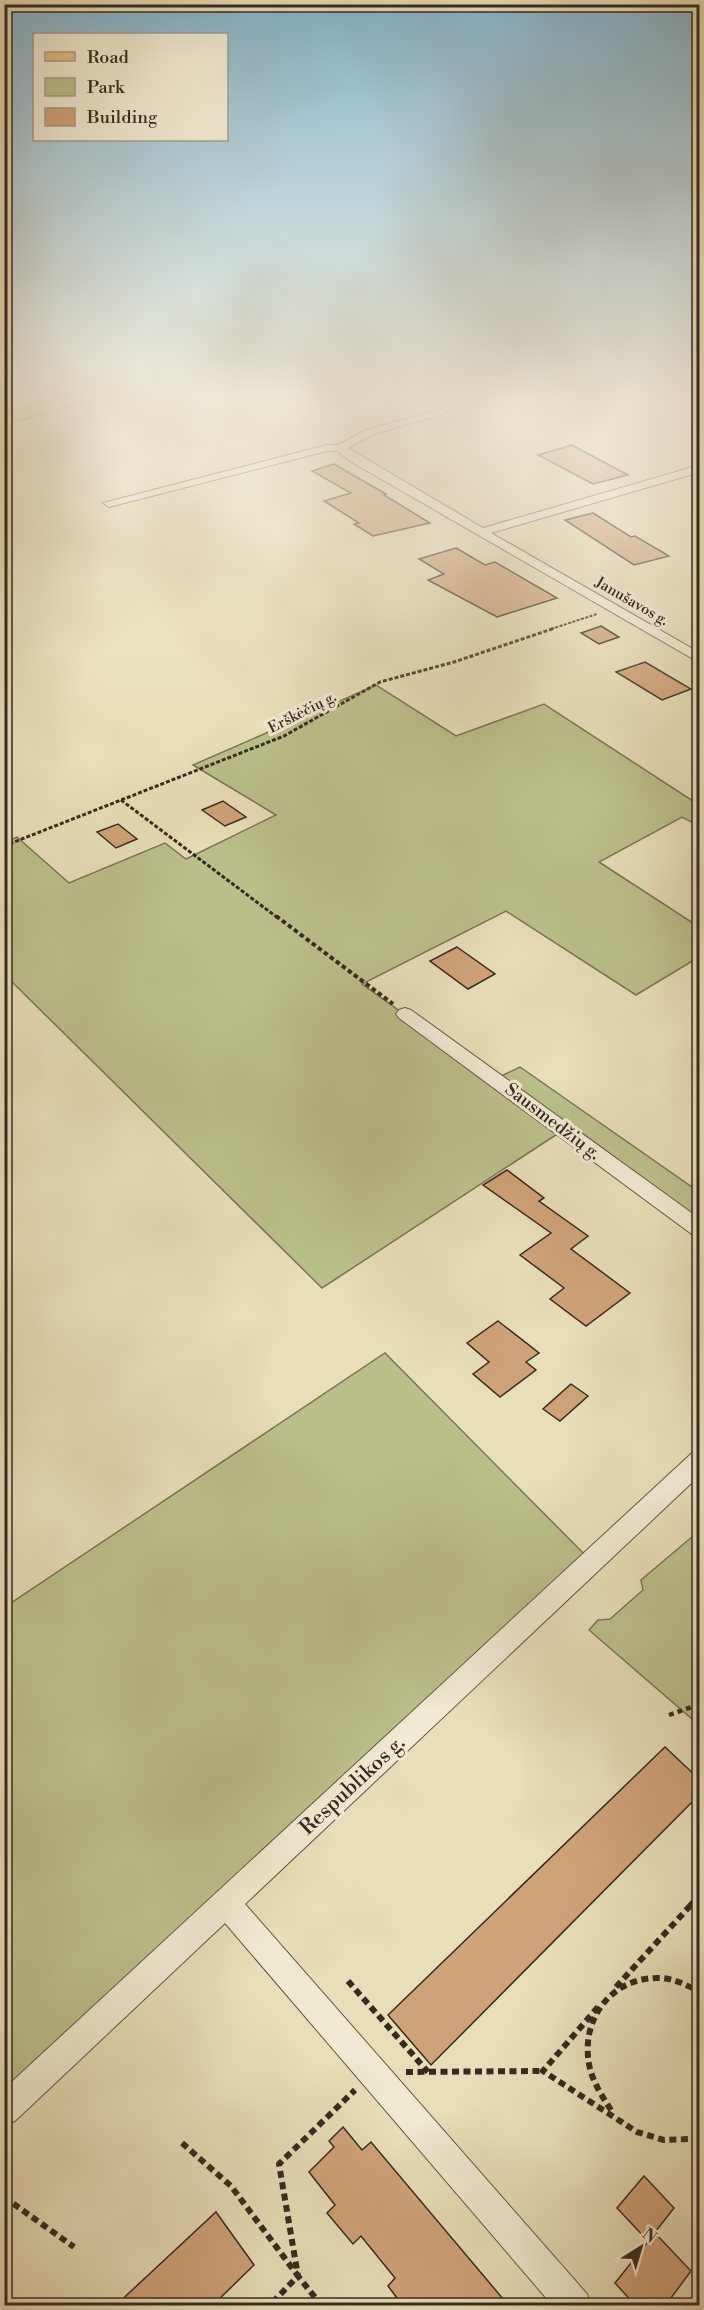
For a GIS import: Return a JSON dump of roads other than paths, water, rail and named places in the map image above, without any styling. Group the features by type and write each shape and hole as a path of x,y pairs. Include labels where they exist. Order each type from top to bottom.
{"street":[{"name":"Janušavos g.","path":"440,508 699,659"},
{"path":"483,532 565,508"},
{"name":"Sausmedžių g.","path":"405,1014 699,1230"},
{"name":"Respublikos g.","path":"4,2110 699,1460"},
{"path":"226,1904 575,2306"}]}
